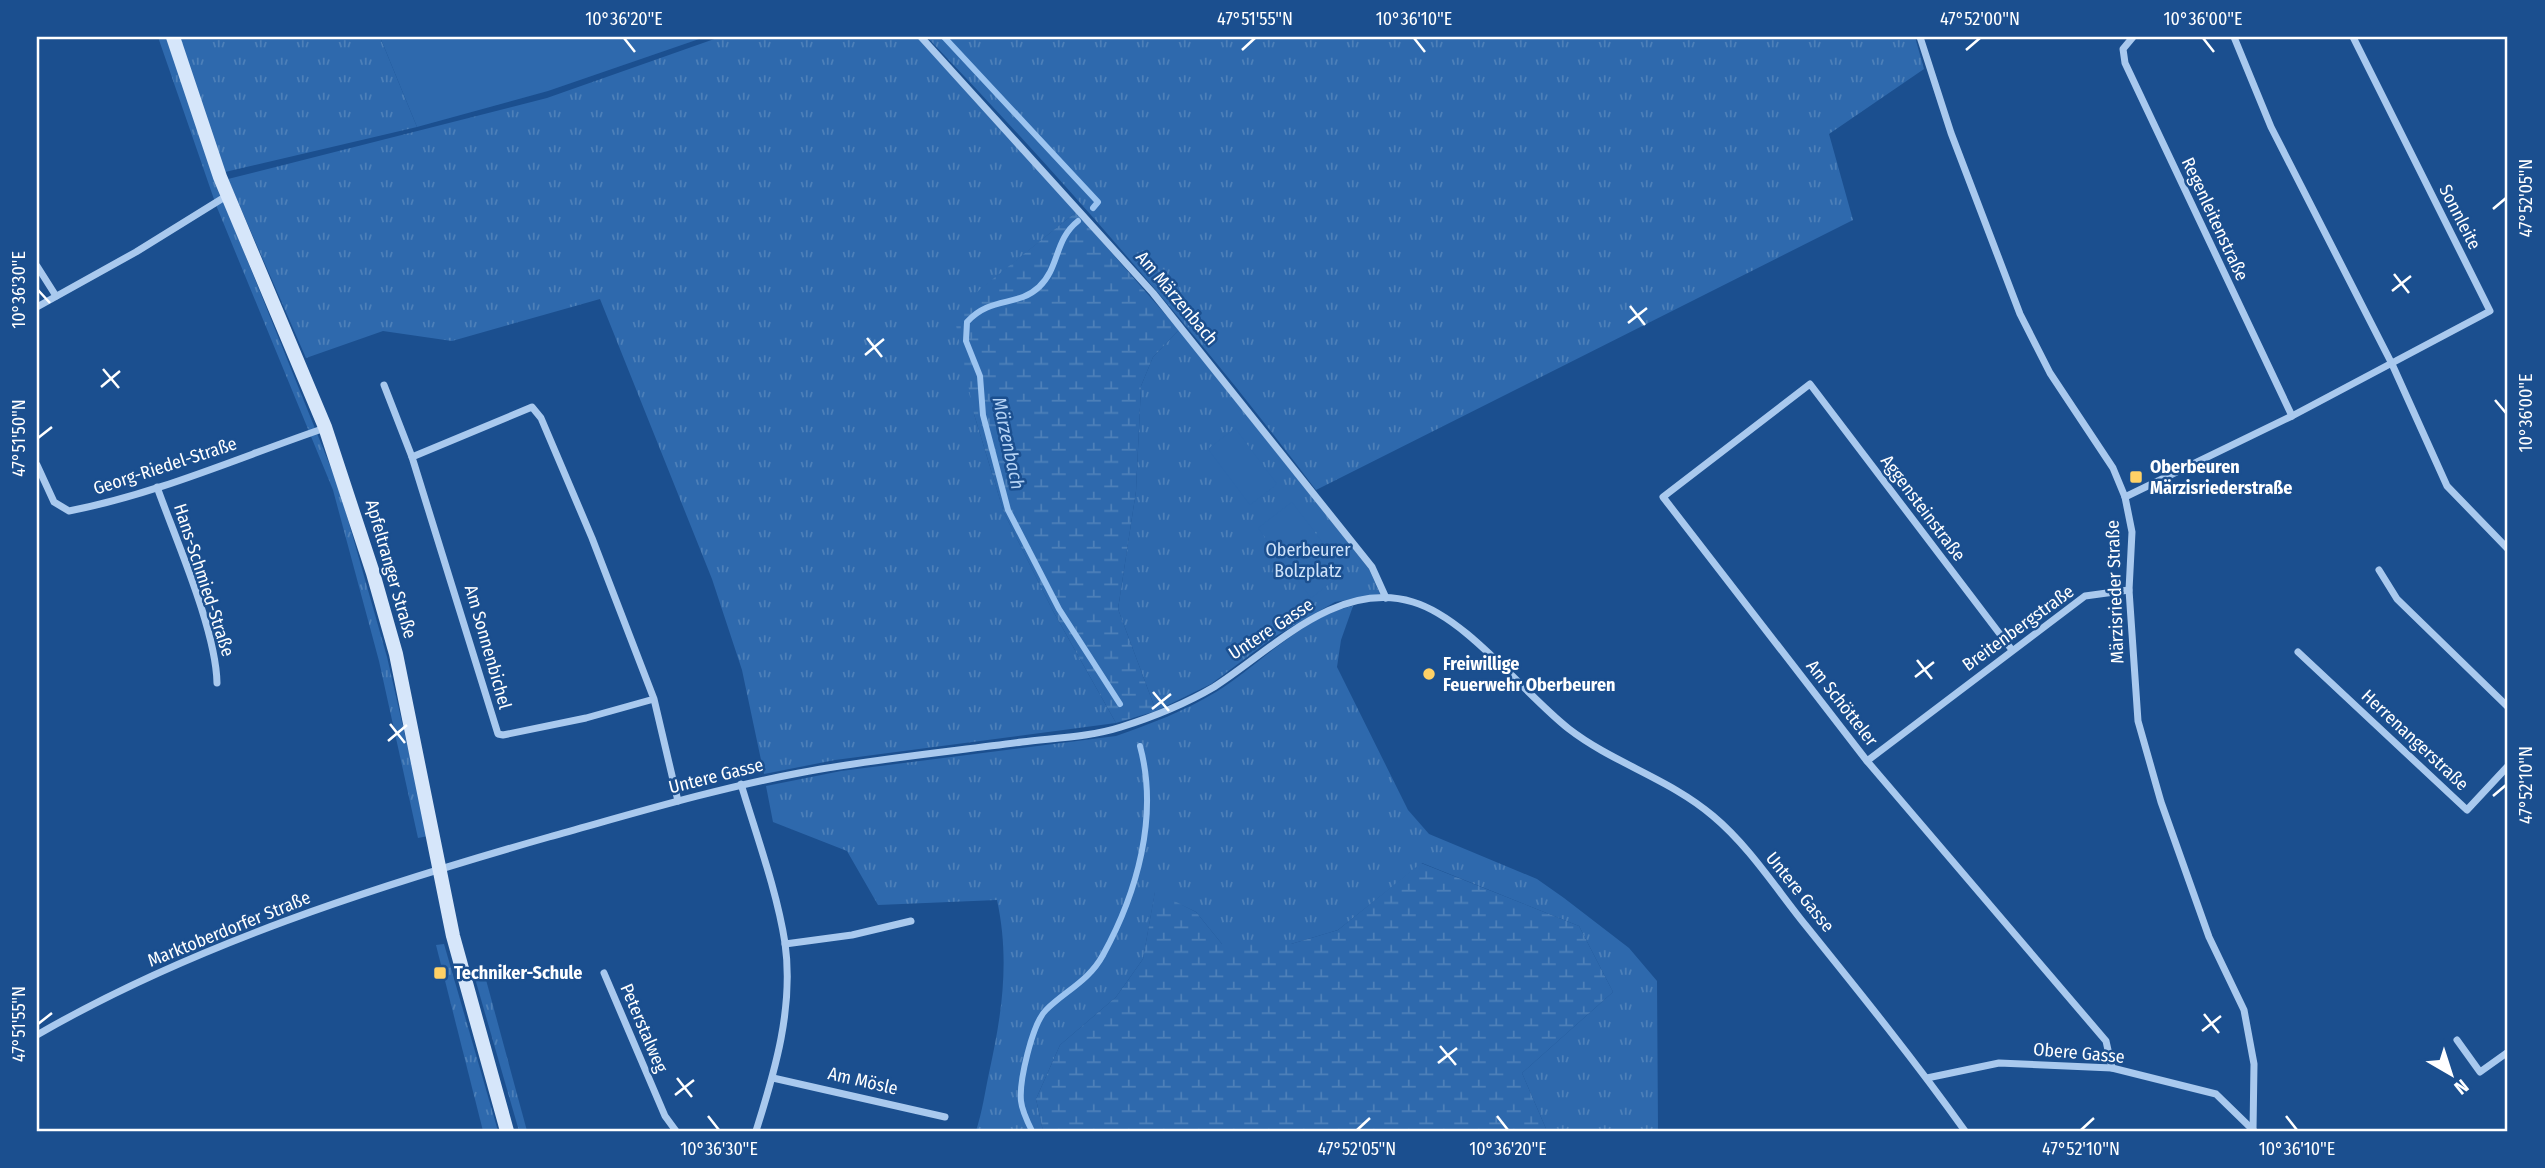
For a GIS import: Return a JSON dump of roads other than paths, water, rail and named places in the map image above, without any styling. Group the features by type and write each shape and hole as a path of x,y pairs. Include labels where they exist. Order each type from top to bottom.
{"street":[{"name":"Apfeltranger Straße","path":"173,37 196,111 228,195 325,427 346,485 396,654 453,936 507,1131"},
{"name":"Am Märzenbach","path":"921,37 1153,293 1372,566 1386,598"},
{"name":"Märzisrieder Straße","path":"1920,37 1956,146 2020,314 2050,373 2113,468 2125,497 2132,532 2129,590 2138,721 2161,802 2209,937 2244,1010 2254,1064 2254,1131"},
{"name":"Regenleitenstraße","path":"2133,37 2123,49 2125,63 2292,416"},
{"path":"2234,37 2271,127 2392,364 2447,486 2508,549"},
{"name":"Sonnleite","path":"2125,497 2292,416 2490,311 2353,37"},
{"path":"37,307 228,195"},
{"path":"37,266 56,296"},
{"name":"Aggensteinstraße","path":"1810,384 2012,650"},
{"name":"Am Schötteler","path":"1810,384 1663,497 1867,761 2106,1041 2112,1068"},
{"name":"Am Sonnenbichel","path":"384,385 412,457 498,734 575,720 653,699"},
{"path":"412,457 532,407 541,418 592,538 653,699 678,801"},
{"name":"Georg-Riedel-Straße","path":"37,465 54,502 69,511 102,505 157,487 325,427"},
{"name":"Hans-Schmied-Straße","path":"157,487 198,604 217,667 217,683"},
{"path":"2379,570 2397,599 2508,707"},
{"name":"Breitenbergstraße","path":"1867,761 2085,596 2129,590"},
{"name":"Untere Gasse","path":"441,869 741,784 837,766 1113,730 1158,715 1213,688 1276,642 1337,605 1386,598 1409,600 1431,609 1460,630 1571,731 1684,795 1714,817 1748,853 1927,1078 1965,1131"},
{"name":"Herrenangerstraße","path":"2298,652 2467,810 2508,766"},
{"path":"741,784 785,944 787,990 773,1079 757,1131"},
{"name":"Marktoberdorfer Straße","path":"37,1035 77,1012 166,971 316,910 441,869"},
{"path":"785,944 852,935 911,921"},
{"name":"Peterstalweg","path":"604,973 665,1116 676,1131"},
{"path":"2457,1041 2480,1072 2508,1052"},
{"name":"Obere Gasse","path":"1927,1078 1999,1063 2112,1068 2216,1094 2254,1131"},
{"name":"Am Mösle","path":"773,1079 944,1117"}],"waterway":[{"name":"Märzenbach","path":"944,37 1098,202 1093,208"},
{"name":"Märzenbach","path":"1078,221 1070,228 1051,271 1039,287 1022,297 985,308 976,314 967,322 966,341 980,376 983,415 1008,510 1059,609 1120,704"},
{"name":"Märzenbach","path":"1032,1131 1025,1117 1021,1092 1024,1068 1036,1027 1046,1010 1084,979 1097,964 1115,931 1135,880 1146,827 1147,799 1140,746"}],"place":[{"name":"Oberbeuren Märzisriederstraße","path":"2136,477"},
{"name":"Freiwillige Feuerwehr Oberbeuren","path":"1429,674"},
{"name":"Techniker-Schule","path":"440,973"}],"park label":[{"name":"Oberbeurer Bolzplatz","path":"1308,560"}]}
